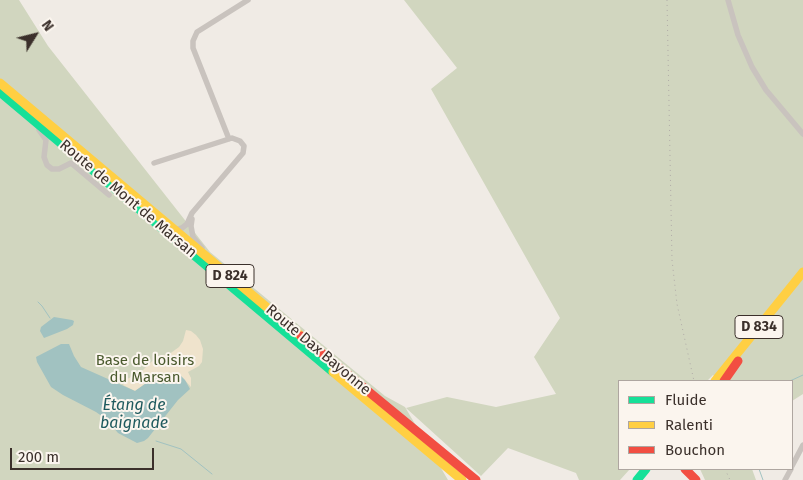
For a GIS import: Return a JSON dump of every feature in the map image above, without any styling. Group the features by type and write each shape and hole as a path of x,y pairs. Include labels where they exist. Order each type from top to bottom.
{"main road":[{"name":"Route Dax Bayonne","path":"0,83 476,480"},
{"name":"Route de Mont de Marsan","path":"0,92 462,480"},
{"name":"D 834","path":"716,380 803,272"},
{"path":"725,380 753,340 803,278"},
{"path":"637,480 645,470"},
{"path":"686,470 696,480"}],"street":[{"path":"229,139 192,48 197,32 248,0"},
{"path":"728,0 738,36 752,67 766,90 803,134"},
{"path":"0,92 42,132 46,140 45,161 49,167 59,169 71,163 109,195"},
{"path":"154,163 235,138 242,143 244,149 243,153 197,208 186,226 175,230"},
{"path":"44,152 53,145 63,145"},
{"path":"197,208 192,222 192,233 195,240 246,290"},
{"path":"793,464 803,445"}],"green space":[{"name":"Base de loisirs du Marsan","path":"0,0 19,0 48,46 210,252 385,396 405,407 448,480 0,480"},
{"path":"404,0 803,0 803,394 793,400 793,380 719,380 713,375 708,380 618,380 618,470 629,470 620,480 579,480 576,473 508,448 481,476 406,408 447,397 496,407 556,394 534,357 560,318 431,89 457,68"},
{"path":"700,470 752,470 756,480 705,480"}],"sand":[{"path":"186,330 196,335 203,349 202,362 199,366 188,372 191,378 191,387 181,376 173,374 152,379 135,391 123,385 127,379 140,373 151,362 162,355 168,355 179,347"}],"water":[{"path":"54,317 72,320 74,321 73,325 44,338 40,331 41,327"},
{"name":"Étang de baignade","path":"61,344 69,344 81,367 135,391 152,379 169,374 181,376 190,389 178,400 148,438 137,443 118,433 106,419 96,412 51,387 36,357"}],"waterway":[{"path":"38,302 50,318"},
{"path":"792,380 803,375"},
{"path":"156,441 181,449 212,474"},
{"path":"759,470 763,480"}],"railway":[{"path":"667,0 672,260 677,304 694,380"},
{"path":"725,470 730,480"}],"traffic: fast":[{"path":"0,92 333,372"},
{"path":"637,480 645,470"}],"traffic: slow":[{"path":"0,83 301,336"},
{"path":"716,380 803,272"},
{"path":"333,372 462,480"}],"traffic: jam":[{"path":"301,336 476,480"},
{"path":"725,380 738,361"},
{"path":"686,470 696,480"}]}
